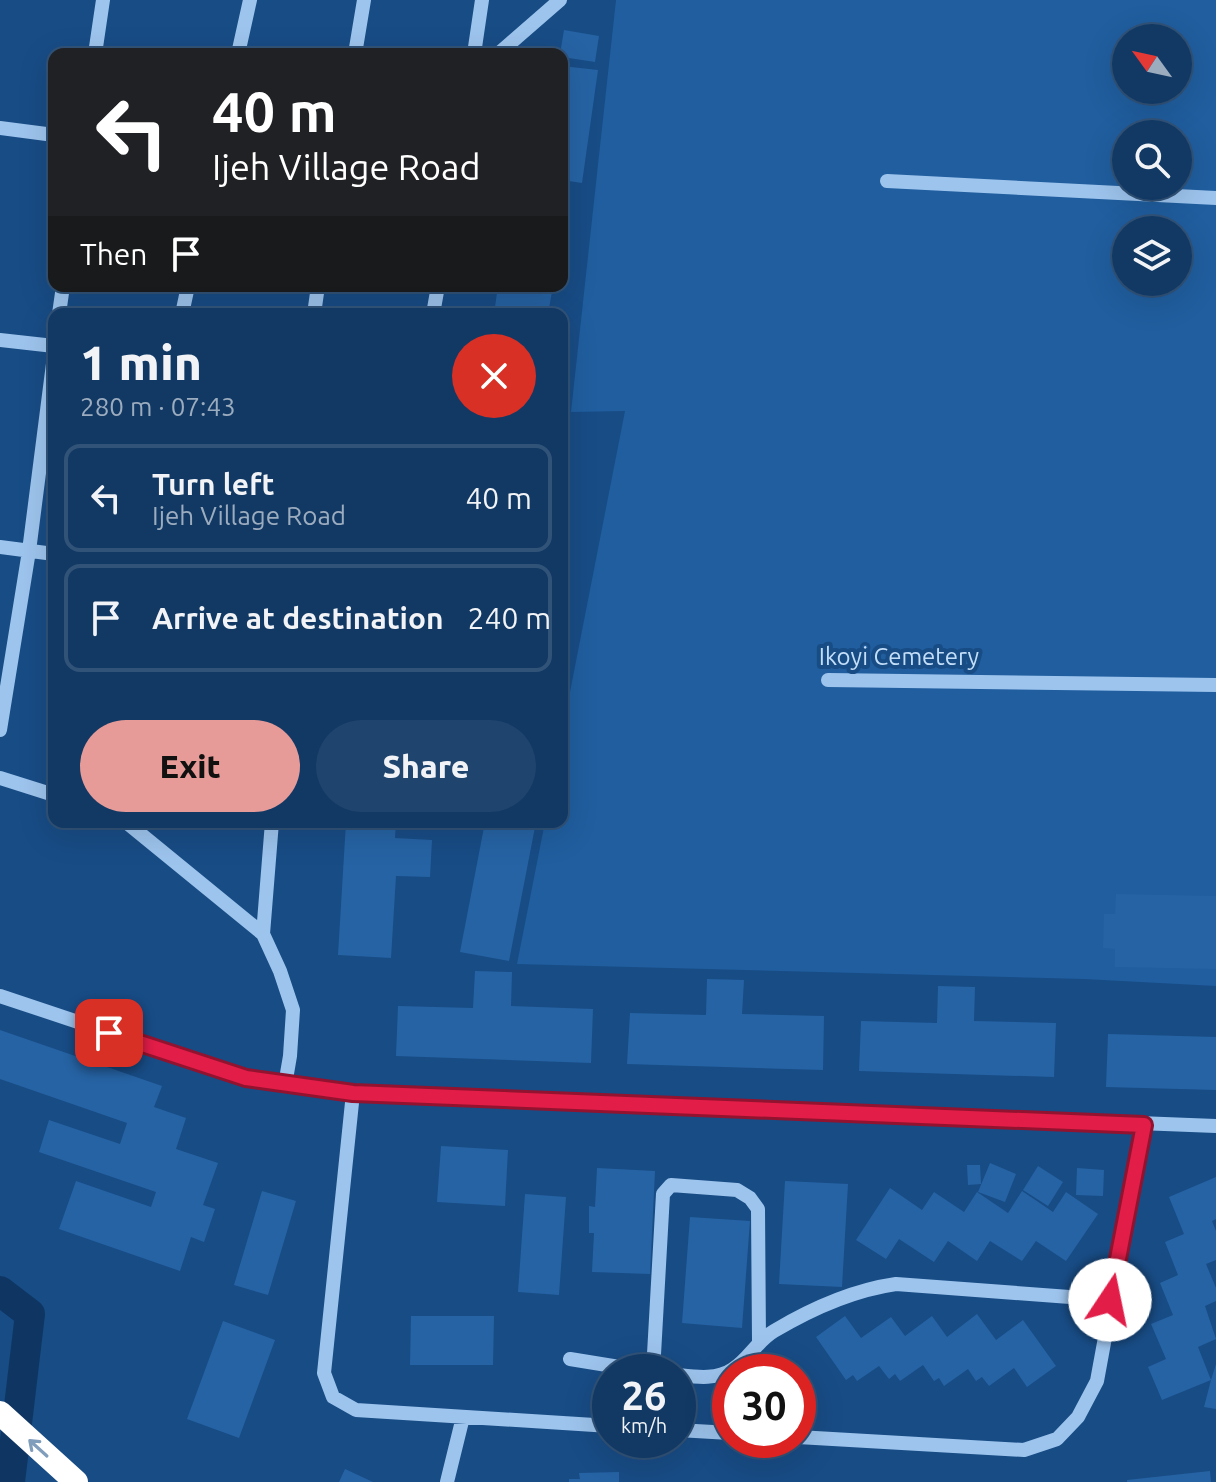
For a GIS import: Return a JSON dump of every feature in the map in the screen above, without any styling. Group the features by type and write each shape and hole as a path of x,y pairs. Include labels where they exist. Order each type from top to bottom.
{"highway":[{"path":"0,1413 76,1482"}],"street":[{"path":"96,48 103,0"},
{"path":"239,48 250,0"},
{"path":"356,48 364,0"},
{"path":"475,48 482,0"},
{"path":"505,48 560,0"},
{"path":"0,128 48,134"},
{"path":"887,181 1216,198"},
{"path":"0,340 48,345"},
{"path":"0,730 29,551 48,403"},
{"path":"0,547 48,553"},
{"path":"828,680 1216,685"},
{"path":"0,778 48,793"},
{"path":"133,828 263,934 293,1010 285,1085"},
{"path":"263,934 272,828"},
{"path":"0,996 246,1078 353,1093 1216,1126"},
{"path":"353,1093 324,1373 333,1397 356,1410 592,1425"},
{"path":"816,1438 1024,1450 1057,1439 1078,1417 1097,1381 1144,1125"},
{"path":"653,1354 663,1194 671,1185 737,1190 750,1198 758,1209 759,1341"},
{"path":"696,1375 718,1376 734,1369 759,1341 776,1330 843,1297 874,1287 896,1284 1110,1300"},
{"path":"570,1359 592,1362"},
{"path":"447,1482 463,1417"}],"green space":[{"name":"Ikoyi Cemetery","path":"616,0 1216,0 1216,986 1084,979 517,964 544,828 568,828 568,702 625,411 571,412"}],"building":[{"path":"564,30 599,36 595,62 568,58 568,48 561,48"},
{"path":"568,67 598,70 582,183 568,181"},
{"path":"497,292 552,292 549,308 495,308"},
{"path":"346,828 396,828 395,838 432,840 430,877 396,876 391,958 338,955"},
{"path":"484,828 535,828 509,961 460,952"},
{"path":"1116,894 1216,896 1216,969 1115,967 1115,949 1103,948 1104,914 1115,914"},
{"path":"475,971 512,972 511,1006 593,1009 591,1063 396,1056 398,1006 473,1008"},
{"path":"707,979 744,980 742,1014 824,1016 823,1070 627,1064 630,1013 706,1015"},
{"path":"938,986 975,987 974,1021 1056,1023 1054,1077 859,1071 861,1021 937,1023"},
{"path":"0,1030 162,1086 154,1107 186,1118 176,1149 218,1163 203,1205 215,1209 204,1242 191,1237 180,1271 59,1229 76,1181 151,1207 156,1192 39,1152 49,1120 120,1144 127,1123 0,1079"},
{"path":"1108,1034 1216,1037 1216,1090 1106,1087"},
{"path":"441,1146 508,1150 505,1206 437,1202"},
{"path":"990,1163 1016,1174 1005,1202 978,1192"},
{"path":"967,1165 980,1165 981,1184 968,1185"},
{"path":"1038,1166 1063,1182 1048,1206 1023,1190"},
{"path":"597,1168 655,1171 650,1274 592,1272 594,1233 589,1233 589,1206 595,1207"},
{"path":"1077,1168 1104,1170 1103,1196 1076,1195"},
{"path":"1216,1177 1216,1219 1212,1221 1216,1231 1216,1260 1206,1264 1216,1288 1216,1301 1205,1306 1216,1339 1198,1347 1211,1380 1162,1400 1148,1367 1166,1359 1151,1324 1173,1315 1160,1283 1178,1275 1165,1242 1184,1234 1169,1197"},
{"path":"785,1181 848,1184 842,1287 779,1284"},
{"path":"890,1188 922,1210 934,1192 964,1212 977,1192 1008,1213 1022,1191 1053,1212 1066,1192 1098,1214 1066,1261 1036,1241 1022,1261 990,1241 977,1261 948,1241 934,1262 899,1239 886,1259 856,1240"},
{"path":"262,1191 296,1201 268,1295 234,1285"},
{"path":"525,1194 566,1197 559,1295 518,1292"},
{"path":"690,1217 750,1221 742,1328 682,1323"},
{"path":"977,1314 996,1340 1023,1320 1056,1366 1027,1387 1014,1368 989,1386 982,1377 976,1381 968,1369 944,1386 939,1378 934,1381 923,1365 900,1381 895,1374 889,1379 879,1366 857,1381 853,1375 846,1380 816,1337 845,1316 861,1338 891,1317 905,1336 932,1316 947,1337"},
{"path":"411,1316 494,1316 493,1365 410,1365"},
{"path":"223,1321 275,1340 239,1438 187,1419"},
{"path":"1216,1364 1216,1409 1204,1407"},
{"path":"345,1469 373,1482 339,1482"},
{"path":"1210,1471 1211,1482 1127,1482 1127,1480"},
{"path":"619,1472 619,1482 569,1482 569,1479 580,1479 579,1473"}],"waterway":[{"path":"0,1291 30,1314 10,1482"}],"route":[{"path":"109,1033 246,1078 353,1093 1144,1125 1110,1300"}]}
